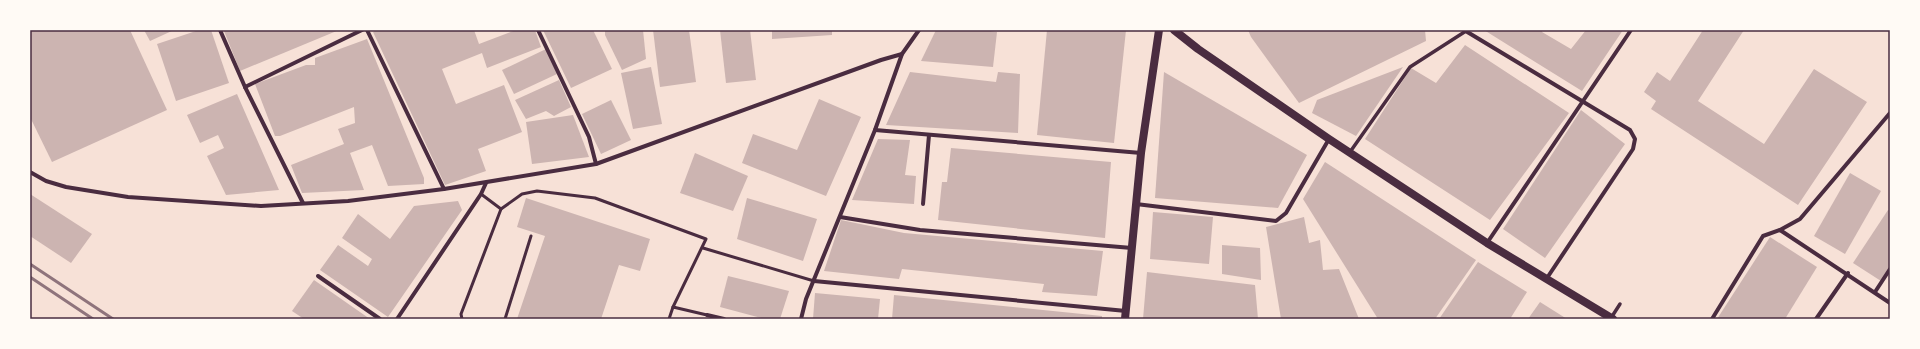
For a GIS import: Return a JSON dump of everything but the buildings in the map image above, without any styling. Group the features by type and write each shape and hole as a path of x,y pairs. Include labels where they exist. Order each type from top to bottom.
{"main road":[{"path":"1125,315 1141,153 1159,30"},
{"path":"1174,30 1198,49 1349,153 1487,242 1612,319"}],"street":[{"path":"220,30 245,87 304,204"},
{"path":"245,87 362,30"},
{"path":"367,30 444,189"},
{"path":"538,30 589,137 596,164"},
{"path":"801,319 814,281 875,130 902,54 919,30"},
{"path":"1349,153 1410,67 1466,30 1630,130 1635,139 1633,149 1547,278"},
{"path":"1487,242 1631,30"},
{"path":"30,172 46,181 66,187 128,197 261,206 348,201 444,189 596,164 866,65 902,54"},
{"path":"1712,319 1763,236 1780,230 1800,219 1890,113"},
{"path":"875,130 1141,153"},
{"path":"923,204 929,135"},
{"path":"1136,204 1276,221 1286,213 1329,139"},
{"path":"397,319 481,194 486,183"},
{"path":"840,217 920,230 1132,248"},
{"path":"1780,230 1848,273 1890,302"},
{"path":"1875,292 1890,269"},
{"path":"1816,319 1848,273"},
{"path":"318,276 380,319"},
{"path":"814,281 1125,315"},
{"path":"1612,319 1620,304"},
{"path":"707,315 724,319"}],"lane":[{"path":"462,319 461,314 502,209 522,194 537,192 595,198 706,239 703,248 673,307 669,319"},
{"path":"481,194 502,209"},
{"path":"505,319 531,236"},
{"path":"703,248 814,281"},
{"path":"673,307 707,315"}],"railway":[{"path":"30,264 113,319"},
{"path":"30,277 93,319"}]}
